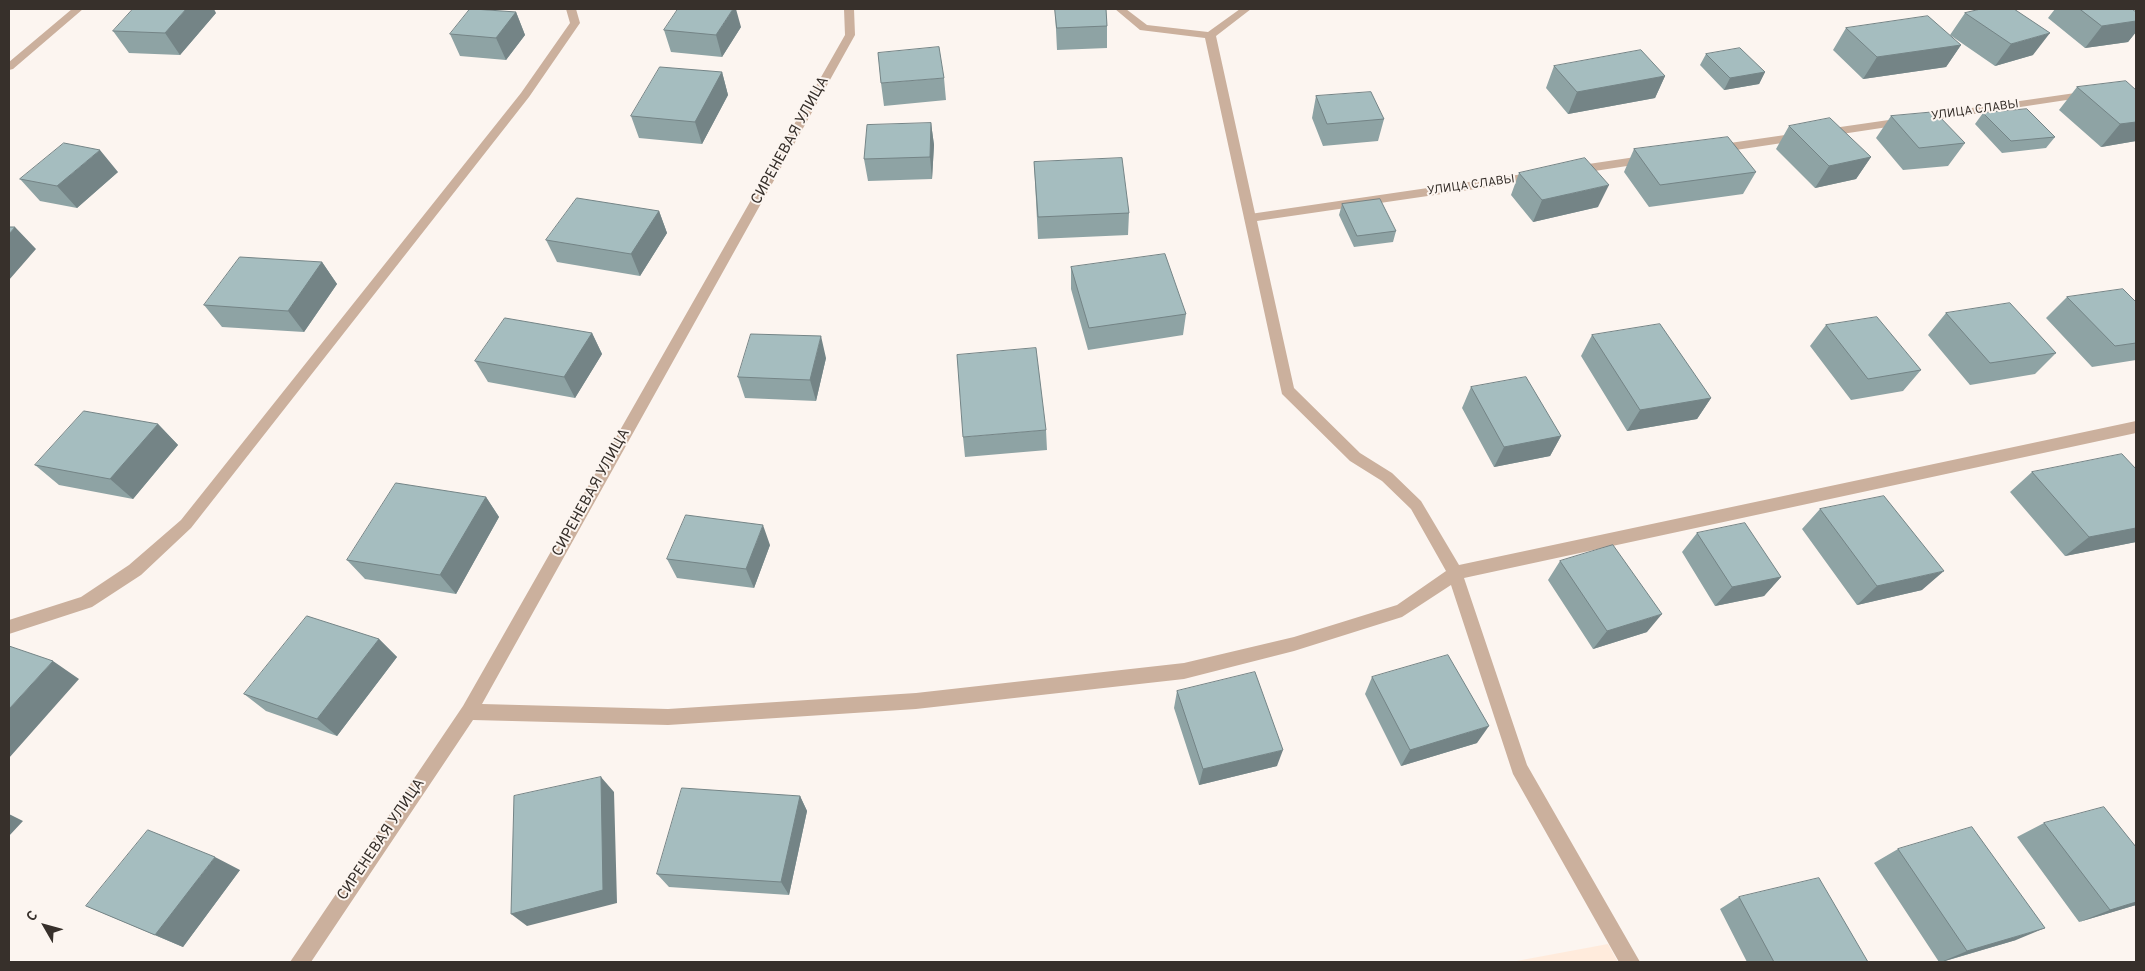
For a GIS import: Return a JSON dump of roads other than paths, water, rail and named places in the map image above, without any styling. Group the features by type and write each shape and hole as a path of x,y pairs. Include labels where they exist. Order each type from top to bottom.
{"street":[{"path":"9,66 78,9"},
{"path":"9,627 86,602 135,570 186,524 525,94 575,23 571,9"},
{"name":"СИРЕНЕВАЯ УЛИЦА","path":"300,962 469,712 850,35 849,9"},
{"path":"1120,9 1144,28 1210,35 1246,9"},
{"path":"1210,35 1287,390 1355,457 1387,477 1416,505 1455,573 1519,768 1630,962"},
{"name":"УЛИЦА СЛАВЫ","path":"1703,151 2097,92"},
{"path":"1565,172 1664,157"},
{"name":"УЛИЦА СЛАВЫ","path":"1250,218 1546,174"},
{"path":"469,712 668,717 916,701 1184,671 1294,644 1402,610 1455,573 2136,427"}]}
